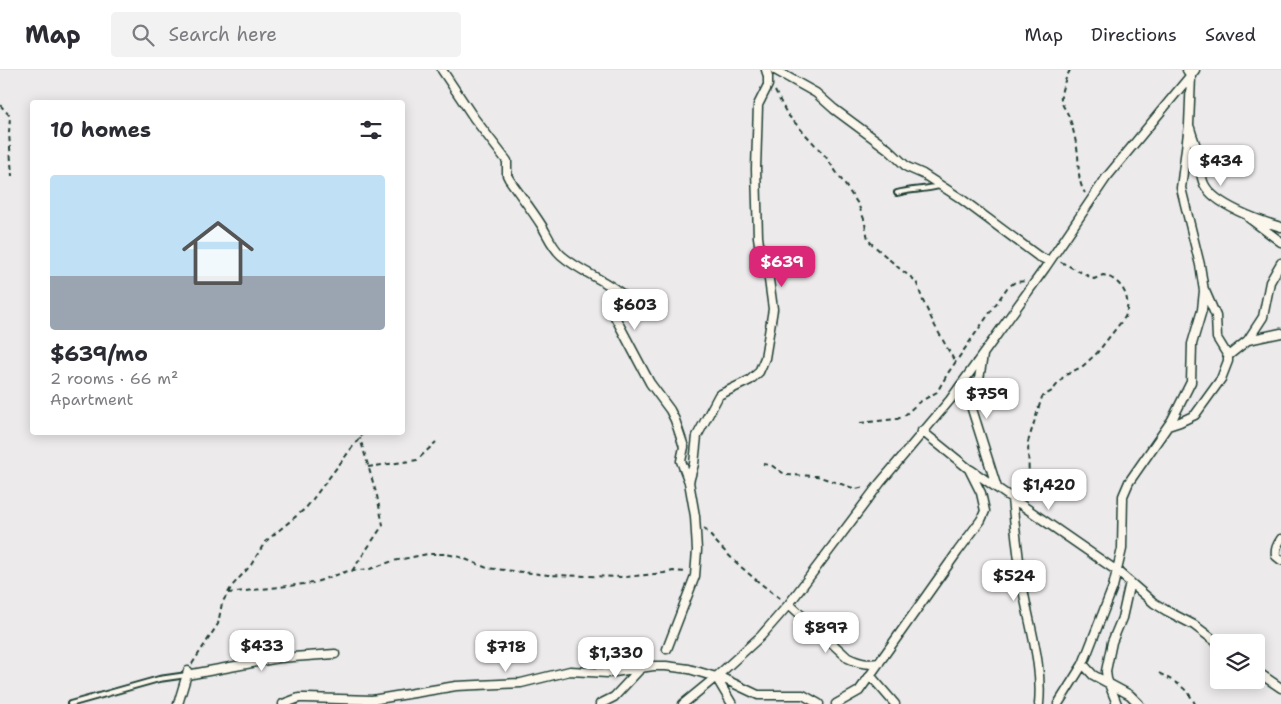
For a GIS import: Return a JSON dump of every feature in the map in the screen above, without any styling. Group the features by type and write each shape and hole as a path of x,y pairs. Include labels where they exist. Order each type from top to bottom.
{"street":[{"path":"442,70 474,118 507,161 509,179 542,225 551,244 572,264 608,284 628,299 628,304 617,312 615,317 650,383 675,420 684,447 681,461 689,482 695,516 697,550 696,574 667,650"},
{"path":"775,70 816,92 834,109 888,149 907,167 924,174 1038,256 1049,261"},
{"path":"684,704 717,677 761,636 789,604 880,483 950,400 1036,281 1106,178 1191,72"},
{"path":"1058,704 1083,664 1113,587 1122,549 1123,496 1129,482 1183,401 1191,382 1192,344 1202,310 1204,290 1200,265 1181,188 1189,125 1191,72"},
{"path":"689,482 694,464 697,436 719,396 750,380 759,372 765,358 773,309 767,265 758,237 756,169 758,105 768,85 767,73"},
{"path":"1189,125 1205,187 1229,206 1281,227"},
{"path":"1239,210 1281,242"},
{"path":"1168,426 1194,415 1221,379 1228,356 1248,340 1263,317 1270,282 1281,263"},
{"path":"1204,290 1216,316 1217,338 1228,356"},
{"path":"1248,340 1281,332"},
{"path":"984,353 972,409 996,488"},
{"path":"922,431 969,469 1117,571 1154,603 1167,612 1194,624 1210,637"},
{"path":"836,704 860,691 983,516 985,506 982,493 969,469"},
{"path":"1012,499 1022,582 1036,652 1040,692 1039,704"},
{"path":"1281,539 1276,547 1276,556 1281,560"},
{"path":"1118,704 1106,671 1112,642 1122,618 1130,582"},
{"path":"789,604 848,658 867,665 879,663"},
{"path":"178,704 187,673 280,658 335,654"},
{"path":"1083,664 1094,676 1130,695 1139,704"},
{"path":"283,704 299,698 372,700 456,686 520,683 570,671 608,673 642,667 666,666 690,669 717,677 758,695 803,695 819,704"},
{"path":"600,704 614,697 642,667"},
{"path":"870,675 895,704"},
{"path":"717,677 732,704"},
{"path":"1265,677 1281,688"}],"lane":[{"path":"896,193 941,186"},
{"path":"70,704 187,673"}],"path":[{"path":"1070,70 1061,102 1069,117 1078,150 1077,162 1081,184 1090,201"},
{"path":"767,73 787,114 826,157 858,204 870,242 916,281 923,302 955,362"},
{"path":"0,105 10,114 9,133 12,176"},
{"path":"1022,506 1029,480 1028,442 1042,397 1052,391 1064,376 1083,366 1097,353 1125,317 1127,311 1128,299 1121,286 1107,276 1103,275 1094,279 1061,263 1056,251"},
{"path":"860,423 892,420 904,416 918,403 937,392 955,362 1007,288 1018,281 1036,281"},
{"path":"187,673 218,624 222,603 228,593 251,565 266,542 306,508 362,435"},
{"path":"352,571 383,525 377,496 360,438"},
{"path":"368,467 418,460 436,442"},
{"path":"763,464 770,464 786,474 817,476 856,489 880,483"},
{"path":"695,516 715,541 752,578 789,604"},
{"path":"228,593 313,583 352,571 428,554 446,554 460,557 487,568 548,575 626,577 673,571 696,574"},
{"path":"1160,673 1183,686 1189,692 1195,704"}]}
